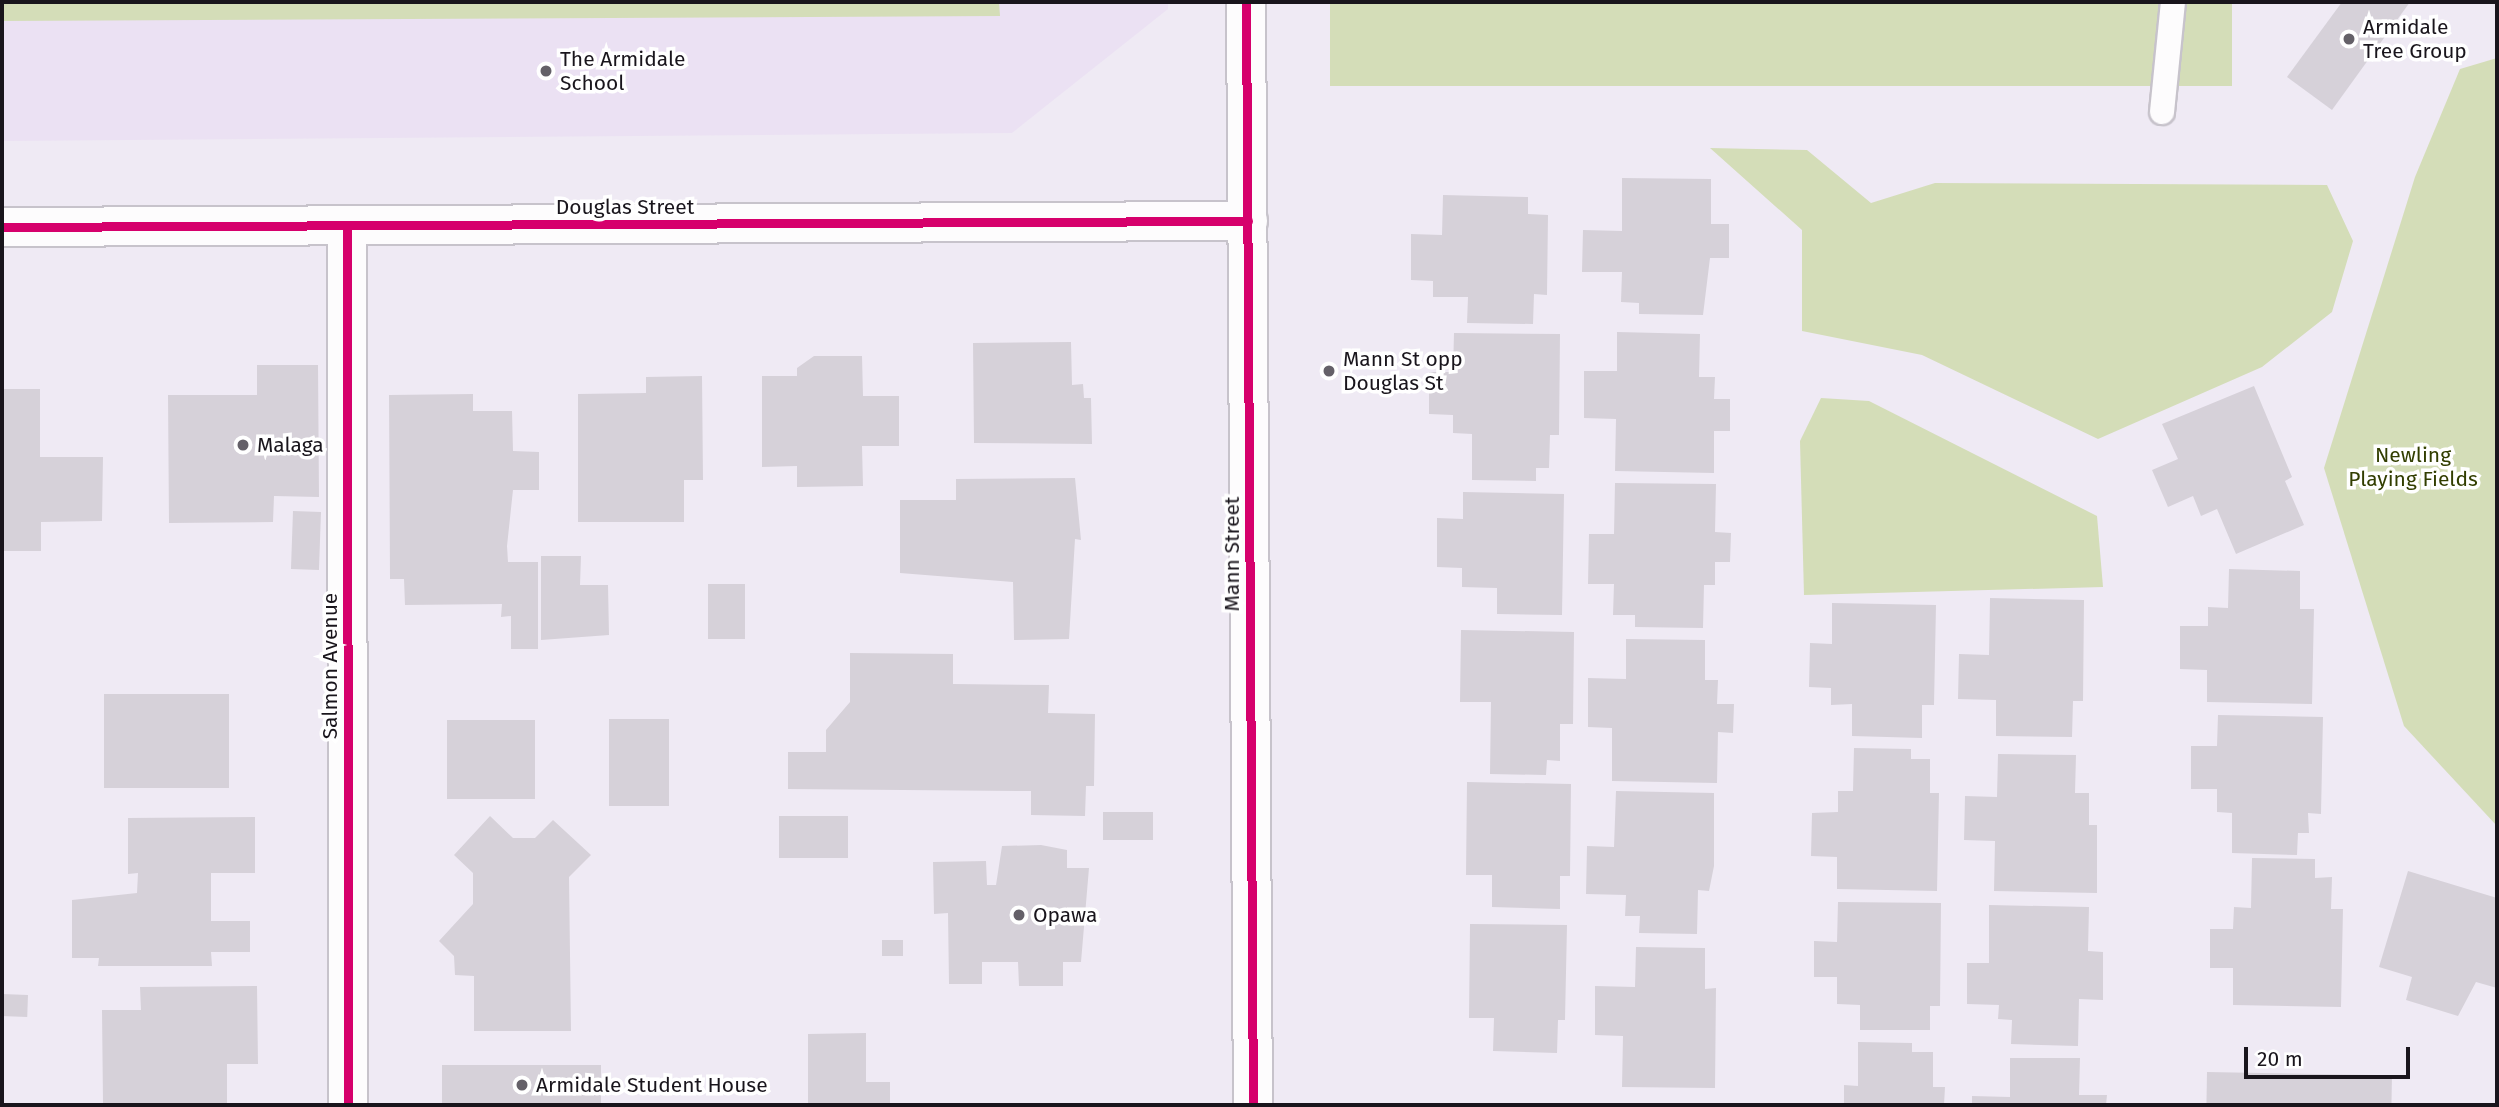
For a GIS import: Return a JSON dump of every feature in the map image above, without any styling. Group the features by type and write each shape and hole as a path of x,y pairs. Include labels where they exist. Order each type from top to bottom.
{"street":[{"name":"Mann Street","path":"1246,2 1253,1105"},
{"name":"Douglas Street","path":"2,227 1248,221"},
{"name":"Salmon Avenue","path":"347,226 348,1105"}],"lane":[{"path":"2162,112 2173,2"}],"shaded area":[{"name":"The Armidale School","path":"2,2 1168,2 1168,9 1012,133 2,141"}],"green space":[{"path":"2,2 999,2 1000,16 2,21"},
{"path":"1330,2 2232,2 2232,86 1330,86"},
{"name":"Newling Playing Fields","path":"2497,58 2497,826 2404,726 2324,468 2415,177 2460,69"},
{"path":"1710,148 1807,150 1871,203 1935,183 2327,185 2353,241 2332,312 2262,367 2098,439 1922,355 1802,331 1802,230"},
{"path":"1821,398 1869,401 2097,516 2103,587 1804,595 1800,441"}],"building":[{"name":"Armidale Tree Group","path":"2342,2 2410,2 2332,110 2287,77"},
{"path":"1622,178 1711,179 1711,224 1729,224 1729,258 1710,258 1703,315 1639,314 1639,303 1621,302 1622,272 1582,272 1583,230 1622,231"},
{"path":"1443,195 1528,197 1528,214 1548,215 1547,295 1534,294 1533,324 1467,323 1468,297 1433,297 1433,281 1411,280 1411,234 1442,235"},
{"path":"1617,332 1700,334 1699,377 1715,377 1714,399 1730,399 1730,431 1714,431 1714,473 1615,471 1616,419 1584,418 1584,371 1617,371"},
{"path":"1454,333 1560,334 1559,435 1550,435 1549,468 1536,468 1536,481 1472,480 1472,434 1453,433 1453,415 1429,414 1429,372 1453,372"},
{"path":"1071,342 1072,385 1083,384 1084,398 1091,398 1092,444 974,443 973,343"},
{"path":"814,356 862,356 863,396 899,396 899,446 862,446 863,486 797,487 797,466 762,467 762,376 797,376 797,368"},
{"name":"Malaga","path":"257,365 318,365 319,497 274,496 273,522 169,523 168,395 257,395"},
{"path":"702,376 703,480 684,480 684,522 578,522 578,394 646,393 646,377"},
{"path":"2254,386 2292,477 2285,481 2304,525 2236,554 2217,509 2201,516 2193,496 2168,507 2152,470 2178,459 2162,424"},
{"path":"2,389 40,389 40,457 103,457 102,521 41,522 41,551 2,551"},
{"path":"473,394 473,411 512,411 513,451 539,452 539,490 513,490 507,546 508,562 538,562 538,649 511,649 511,616 501,617 502,604 405,605 404,579 390,579 389,395"},
{"path":"1075,478 1081,540 1075,539 1069,639 1014,640 1013,582 900,573 900,500 956,500 956,479"},
{"path":"1615,483 1716,484 1715,532 1731,533 1730,562 1715,562 1715,585 1704,585 1703,628 1635,627 1635,615 1613,615 1614,584 1588,584 1589,534 1614,534"},
{"path":"1463,492 1564,494 1562,615 1497,614 1497,588 1462,587 1462,568 1437,567 1437,518 1463,519"},
{"path":"293,511 321,512 319,570 291,569"},
{"path":"541,556 581,556 580,585 608,585 609,635 541,640"},
{"path":"2229,569 2300,571 2300,609 2314,609 2312,704 2207,702 2207,670 2180,669 2180,626 2208,626 2208,607 2228,608"},
{"path":"708,584 745,584 745,639 708,639"},
{"path":"1990,598 2084,600 2083,701 2073,701 2072,737 1996,736 1996,700 1958,699 1959,654 1989,655"},
{"path":"1832,603 1936,605 1934,705 1922,705 1922,738 1852,736 1852,704 1831,705 1831,688 1809,687 1810,643 1832,644"},
{"path":"1461,630 1574,632 1573,724 1560,724 1560,761 1547,760 1546,775 1490,774 1491,702 1460,702"},
{"path":"1626,639 1705,640 1705,680 1718,680 1717,704 1734,704 1733,733 1718,732 1717,783 1612,781 1612,728 1588,727 1588,678 1626,679"},
{"path":"850,653 953,654 953,684 1049,685 1048,713 1095,714 1094,786 1086,786 1085,816 1031,815 1031,791 788,789 788,752 826,752 826,730 850,702"},
{"path":"104,694 229,694 229,788 104,788"},
{"path":"2218,715 2323,717 2321,814 2308,813 2309,833 2298,833 2297,855 2232,853 2232,813 2217,812 2217,789 2191,789 2191,746 2217,746"},
{"path":"609,719 669,719 669,806 609,806"},
{"path":"447,720 535,720 535,799 447,799"},
{"path":"1854,748 1911,749 1911,759 1930,759 1930,793 1939,793 1937,891 1837,889 1837,857 1811,856 1812,813 1838,812 1838,791 1853,791"},
{"path":"1998,754 2076,755 2075,793 2089,793 2089,825 2097,825 2097,893 1994,891 1995,841 1964,840 1965,796 1997,797"},
{"path":"1467,782 1571,784 1570,876 1560,876 1560,909 1492,907 1492,875 1466,875"},
{"path":"1616,791 1714,793 1714,866 1709,891 1698,890 1697,934 1639,933 1640,916 1625,916 1626,895 1586,894 1587,846 1614,847"},
{"path":"1103,812 1153,812 1153,840 1103,840"},
{"path":"490,816 513,838 535,838 553,820 591,855 569,877 571,1031 474,1031 474,976 455,975 454,956 439,941 473,904 473,873 454,855"},
{"path":"779,816 848,816 848,858 779,858"},
{"path":"255,817 255,873 211,873 211,921 250,921 250,952 211,952 212,966 98,966 99,958 72,958 72,900 137,893 138,873 128,874 128,818"},
{"name":"Opawa","path":"1041,845 1067,850 1067,868 1089,868 1081,962 1063,962 1063,986 1019,986 1018,962 982,962 982,984 949,984 948,913 934,914 933,862 986,861 987,885 996,885 1002,846"},
{"path":"2252,858 2315,859 2315,878 2332,877 2331,909 2343,909 2341,1007 2233,1005 2233,968 2210,968 2210,929 2233,929 2234,907 2251,908"},
{"path":"2408,871 2497,898 2497,988 2476,982 2458,1016 2406,1000 2412,977 2379,967"},
{"path":"1838,902 1941,903 1940,1006 1930,1006 1930,1030 1860,1030 1860,1005 1837,1004 1837,977 1814,977 1814,941 1837,942"},
{"path":"1989,905 2089,907 2088,951 2103,952 2103,1000 2079,999 2078,1046 2011,1044 2012,1020 1998,1019 1999,1005 1967,1004 1967,963 1989,963"},
{"path":"1470,924 1567,925 1565,1020 1558,1020 1557,1053 1493,1051 1494,1018 1469,1018"},
{"path":"882,940 903,940 903,956 882,956"},
{"path":"1636,947 1705,948 1705,989 1716,988 1715,1088 1622,1087 1623,1036 1595,1035 1595,986 1635,987"},
{"path":"257,986 258,1064 227,1064 227,1105 103,1103 102,1010 141,1010 140,987"},
{"path":"2,994 28,995 27,1017 2,1016"},
{"path":"866,1033 866,1082 890,1082 890,1105 808,1105 808,1034"},
{"path":"1858,1042 1912,1043 1912,1052 1933,1052 1933,1087 1945,1087 1944,1105 1844,1105 1844,1085 1858,1086"},
{"path":"2010,1058 2080,1058 2079,1095 2107,1095 2106,1105 1972,1105 1972,1096 2010,1097"},
{"name":"Armidale Student House","path":"442,1065 601,1065 601,1105 442,1105"},
{"path":"2207,1072 2392,1075 2391,1105 2206,1105"}],"cycle path":[{"path":"1246,2 1253,1105"},
{"path":"2,227 1248,221"},
{"path":"347,226 348,1105"}],"place":[{"name":"Armidale Tree Group","path":"2349,39"},
{"name":"The Armidale School","path":"546,71"},
{"name":"Mann St opp Douglas St","path":"1329,371"},
{"name":"Malaga","path":"243,445"},
{"name":"Opawa","path":"1019,915"},
{"name":"Armidale Student House","path":"522,1085"}]}
